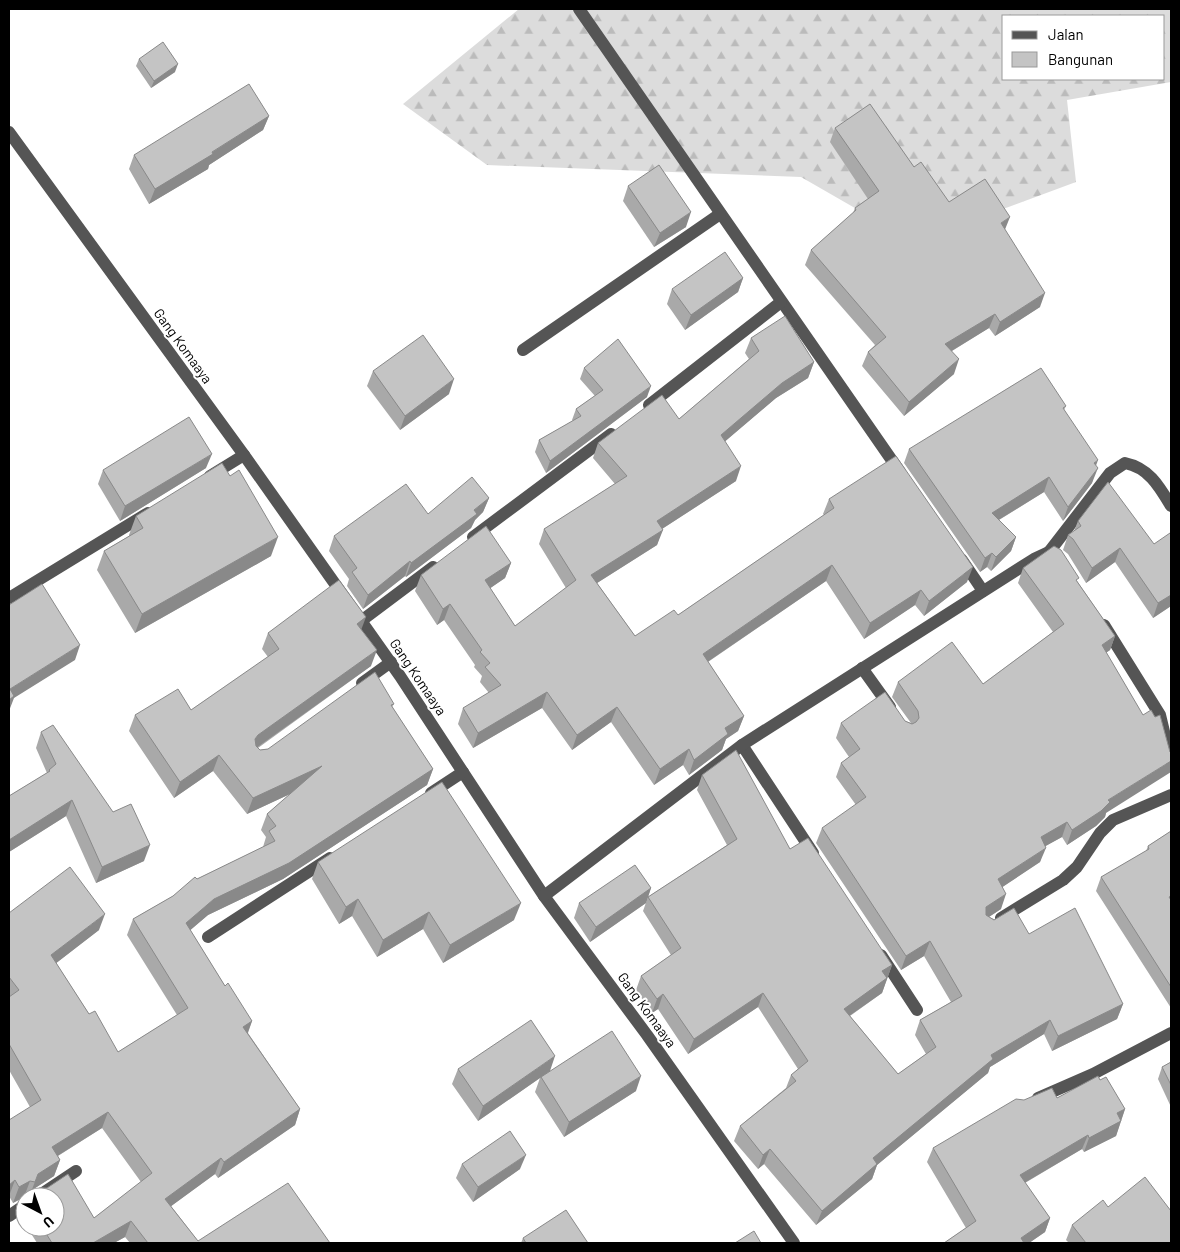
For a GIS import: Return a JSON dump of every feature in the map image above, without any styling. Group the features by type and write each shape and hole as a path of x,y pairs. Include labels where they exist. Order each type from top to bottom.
{"street":[{"path":"578,9 906,479"},
{"name":"Gang Komaaya","path":"9,132 244,455 391,662 544,896 647,1035 794,1243"},
{"path":"523,350 720,214"},
{"path":"638,414 781,302"},
{"path":"466,543 622,426"},
{"path":"202,481 244,455"},
{"path":"544,896 742,746 983,590 1049,552 1110,473 1125,463 1138,466 1156,480 1171,506"},
{"path":"9,598 160,506"},
{"path":"956,551 983,590"},
{"path":"1049,552 1061,558 1066,566"},
{"path":"361,621 442,560"},
{"path":"1097,614 1160,715 1171,761"},
{"path":"352,690 391,662"},
{"path":"862,668 895,714"},
{"path":"742,746 818,861"},
{"path":"422,798 464,772"},
{"path":"988,926 1063,880 1077,867 1100,833 1113,820 1171,795"},
{"path":"208,937 340,852"},
{"path":"873,944 917,1010"},
{"path":"1024,1104 1093,1074 1171,1033"},
{"path":"52,1187 76,1171"}],"green space":[{"path":"519,9 1171,9 1171,82 1067,100 1076,182 914,242 801,177 487,165 403,104"}],"building":[{"path":"163,42 178,64 154,81 139,59"},
{"path":"249,84 269,116 212,152 213,154 155,189 134,155"},
{"path":"870,104 914,167 921,162 949,202 985,179 1010,217 1001,223 1045,293 1000,322 995,314 945,344 959,359 909,402 868,352 886,337 811,250 856,210 855,208 879,191 835,128"},
{"path":"659,165 691,212 660,233 628,186"},
{"path":"725,252 743,278 691,315 672,289"},
{"path":"785,316 814,362 782,383 721,435 741,466 657,521 663,530 591,575 635,636 674,610 678,615 834,508 829,499 896,456 973,567 929,601 921,590 870,623 832,565 703,654 744,716 725,728 728,734 694,760 689,749 660,769 617,707 577,735 547,692 478,733 463,708 501,685 485,667 490,663 480,652 482,650 450,604 443,609 421,575 486,526 511,563 485,580 515,626 576,580 544,529 627,476 598,443 662,395 679,419 759,351 751,338"},
{"path":"423,335 454,379 405,416 373,371"},
{"path":"618,339 651,386 550,461 539,440 581,416 576,409 603,390 584,368"},
{"path":"1041,368 1066,406 1063,408 1098,460 1094,463 1098,468 1068,507 1049,477 992,513 1016,537 996,557 992,553 985,558 909,449"},
{"path":"189,417 212,454 125,506 103,470"},
{"path":"222,463 230,476 239,470 278,537 142,614 104,551 143,528 136,516"},
{"path":"472,477 489,498 474,510 477,514 411,563 410,561 368,595 352,572 357,568 334,536 406,484 428,514"},
{"path":"1108,482 1154,544 1170,533 1171,535 1171,595 1158,603 1120,548 1092,568 1073,539 1068,535 1081,526 1078,521"},
{"path":"1054,546 1061,550 1079,578 1076,580 1115,636 1102,645 1143,715 1151,710 1155,717 1160,715 1171,752 1171,761 1108,800 1110,802 1101,811 1072,830 1067,822 1041,837 1046,848 998,879 1006,894 986,907 986,915 994,920 1014,908 1029,934 1075,908 1123,1004 1058,1036 1050,1020 991,1055 993,1059 873,1158 877,1164 822,1211 770,1149 763,1155 740,1126 796,1081 791,1075 808,1061 763,993 694,1039 663,994 657,999 641,976 681,948 648,897 737,839 702,775 736,750 790,849 808,838 892,965 882,971 887,978 844,1009 898,1074 936,1047 920,1020 962,996 930,941 906,956 822,828 866,797 841,763 860,749 841,723 885,692 905,721 912,724 919,718 918,711 898,682 952,642 983,684 1064,624 1023,568"},
{"path":"339,580 366,617 357,624 377,650 258,735 255,739 256,746 260,750 268,749 375,672 394,704 391,705 433,769 289,863 214,899 186,923 225,986 228,983 252,1021 243,1027 300,1109 224,1162 221,1158 165,1199 198,1241 288,1183 330,1243 148,1243 131,1221 93,1243 52,1243 48,1237 65,1237 65,1187 48,1187 68,1174 94,1218 152,1173 108,1112 52,1147 60,1160 38,1174 35,1182 30,1181 19,1187 15,1180 9,1185 9,1120 41,1100 9,1044 9,997 19,990 9,977 9,913 70,867 105,914 51,955 89,1014 95,1011 118,1052 188,1008 133,919 173,896 195,877 197,879 275,841 269,831 276,826 267,814 322,766 253,798 219,755 180,782 135,715 178,689 191,710 279,649 268,633"},
{"path":"42,584 80,645 10,689 14,696 9,700 9,605"},
{"path":"53,725 113,812 131,804 150,845 102,867 72,800 9,840 9,796 50,771 56,764 41,732"},
{"path":"442,782 521,903 450,945 429,912 383,940 358,899 346,907 318,862"},
{"path":"1171,831 1171,896 1169,897 1171,900 1171,987 1101,877 1149,849 1148,846"},
{"path":"635,865 651,888 596,927 579,903"},
{"path":"531,1020 555,1056 483,1106 458,1069"},
{"path":"612,1031 641,1076 569,1122 541,1077"},
{"path":"1171,1062 1171,1085 1162,1067"},
{"path":"1098,1076 1100,1080 1106,1077 1125,1109 1117,1113 1121,1121 1089,1138 1088,1135 1020,1175 1050,1218 1021,1238 1024,1243 944,1243 976,1221 933,1148 1016,1099 1024,1100 1052,1088 1057,1098"},
{"path":"510,1131 526,1155 478,1187 462,1164"},
{"path":"1145,1177 1171,1211 1171,1243 1086,1243 1072,1225 1103,1200 1108,1207"},
{"path":"566,1210 588,1243 526,1243 523,1238"},
{"path":"754,1231 761,1243 735,1243"}]}
